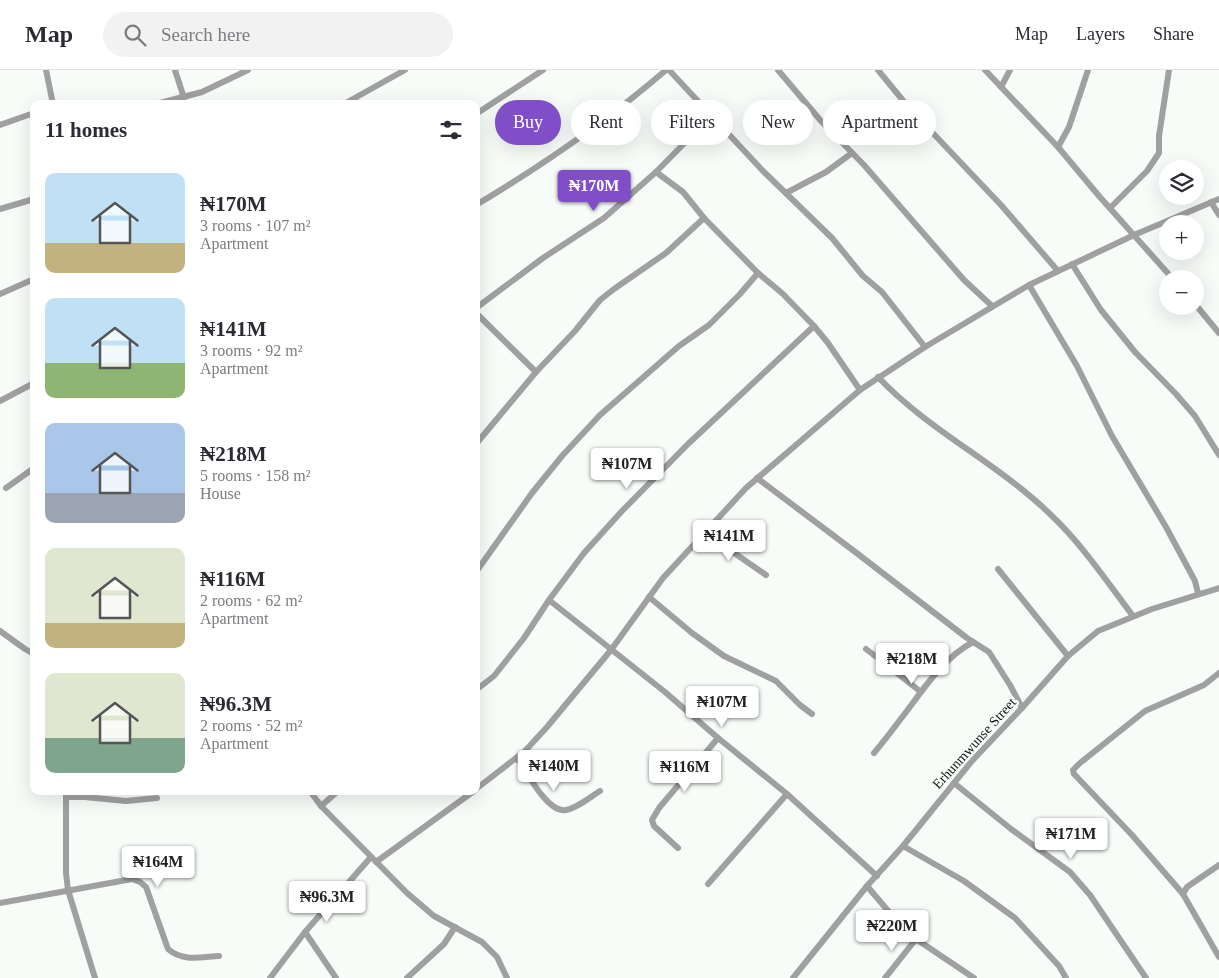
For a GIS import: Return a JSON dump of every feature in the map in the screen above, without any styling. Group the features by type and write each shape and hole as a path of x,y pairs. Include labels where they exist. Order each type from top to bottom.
{"street":[{"path":"46,70 52,100"},
{"path":"175,70 184,98"},
{"path":"175,100 202,92 248,70"},
{"path":"351,100 405,70"},
{"path":"480,111 543,70"},
{"path":"480,202 552,157 630,102 668,70 697,100"},
{"path":"778,70 821,121 852,152 964,280 992,306"},
{"path":"878,70 910,109 1001,205 1058,271"},
{"path":"985,70 1058,147 1165,270"},
{"path":"1001,87 1010,70"},
{"path":"1058,147 1069,127 1088,70"},
{"path":"1110,208 1147,171 1159,153 1159,136 1169,70"},
{"path":"0,125 30,114"},
{"path":"733,138 763,171 832,238 863,276 882,292 925,347"},
{"path":"480,305 543,258 604,218 656,172 683,145"},
{"path":"786,193 826,172 852,152"},
{"path":"656,172 683,192 704,218 814,326 860,390"},
{"path":"480,786 517,758 547,727 611,650 663,578 704,532 757,478 860,390 925,347 1029,285 1134,235 1219,198"},
{"path":"0,209 30,199"},
{"path":"1211,202 1219,215"},
{"path":"480,439 600,300 666,253 704,218"},
{"path":"1072,264 1101,310 1135,352 1195,416 1219,455"},
{"path":"480,566 532,493 562,456 600,415 679,346 709,324 740,294 758,273"},
{"path":"0,294 30,281"},
{"path":"1029,285 1077,366 1112,436 1166,526 1195,582 1198,593"},
{"path":"1204,315 1219,333"},
{"path":"480,317 536,372"},
{"path":"480,687 494,676 524,638 584,553 622,510 688,444 814,326"},
{"path":"878,377 894,394 921,416 1014,483 1052,515 1082,550 1133,616"},
{"path":"0,401 30,385"},
{"path":"6,488 30,471"},
{"path":"757,478 973,642 984,648 993,657 1022,708"},
{"path":"704,532 766,576"},
{"path":"998,570 1068,656"},
{"path":"1216,588 1219,596"},
{"name":"Erhunmwunse Street","path":"794,978 867,886 903,846 971,762 1068,656 1098,632 1133,616 1216,588"},
{"path":"649,597 692,633 724,656 776,681 812,714"},
{"path":"549,600 665,692 787,794 877,876"},
{"path":"0,631 30,652"},
{"path":"874,753 943,666 965,646 973,642"},
{"path":"866,650 921,692"},
{"path":"1219,673 1204,684 1145,711 1073,770 1074,774 1132,835 1183,894 1219,957"},
{"path":"678,848 654,826 652,820 659,808 718,738"},
{"path":"517,758 542,796 555,808 564,811 573,808 600,791"},
{"path":"954,783 1011,829 1070,872 1090,894 1146,978"},
{"path":"708,884 787,794"},
{"path":"66,795 66,874 68,890 95,978"},
{"path":"72,795 126,802 157,798"},
{"path":"313,795 407,893 434,916 482,942 498,957 507,978"},
{"path":"322,806 334,795"},
{"path":"270,978 305,932 374,859 468,795"},
{"path":"903,846 956,876 1015,918 1059,966 1066,978"},
{"path":"1183,894 1187,886 1219,865"},
{"path":"0,903 132,879 146,887 168,949 180,957 189,959 219,956"},
{"path":"867,886 895,919 916,939 974,978"},
{"path":"407,978 444,944 455,927"},
{"path":"305,932 336,978"},
{"path":"884,978 916,939"}]}
